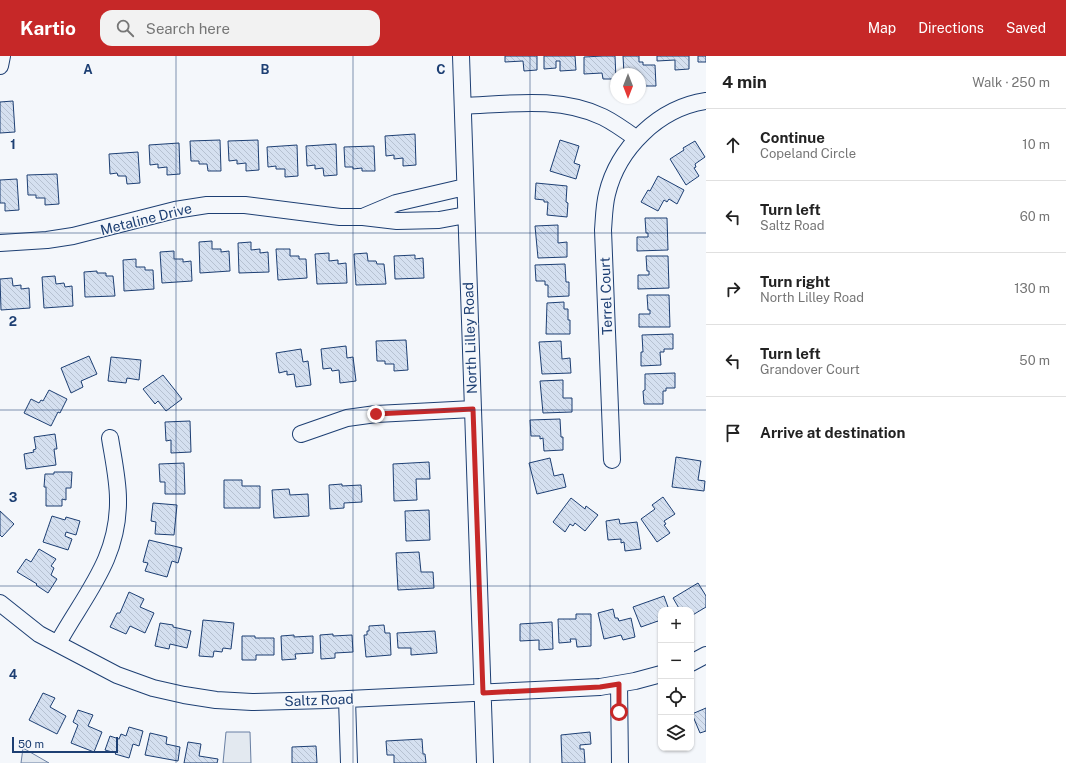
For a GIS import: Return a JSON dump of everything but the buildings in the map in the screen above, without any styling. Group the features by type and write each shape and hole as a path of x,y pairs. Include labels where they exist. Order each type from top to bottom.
{"street":[{"path":"0,66 2,56"},
{"name":"North Lilley Road","path":"461,56 485,763"},
{"name":"Terrel Court","path":"612,460 603,230 607,193 615,172 624,155 637,139 657,122 677,110 706,101"},
{"path":"463,106 533,103 564,105 603,117 637,139"},
{"name":"Metaline Drive","path":"363,217 396,204 465,187"},
{"name":"Metaline Drive","path":"0,243 47,240 73,236 175,210 206,205 245,205 340,217 363,217 397,221 439,220 466,215"},
{"path":"301,434 347,418 376,414 473,409"},
{"path":"58,643 99,576 109,554 114,538 118,498 110,438"},
{"name":"Saltz Road","path":"0,603 39,634 117,676 153,688 216,700 252,702 347,699 600,687 658,675"},
{"path":"694,661 706,655"},
{"path":"619,684 620,763"},
{"path":"347,699 349,763"}],"shaded area":[{"path":"226,732 250,732 251,763 223,763"},
{"path":"23,748 49,763 21,763"}],"route":[{"path":"376,414 473,409 483,693 600,687 619,684 619,712"}]}
